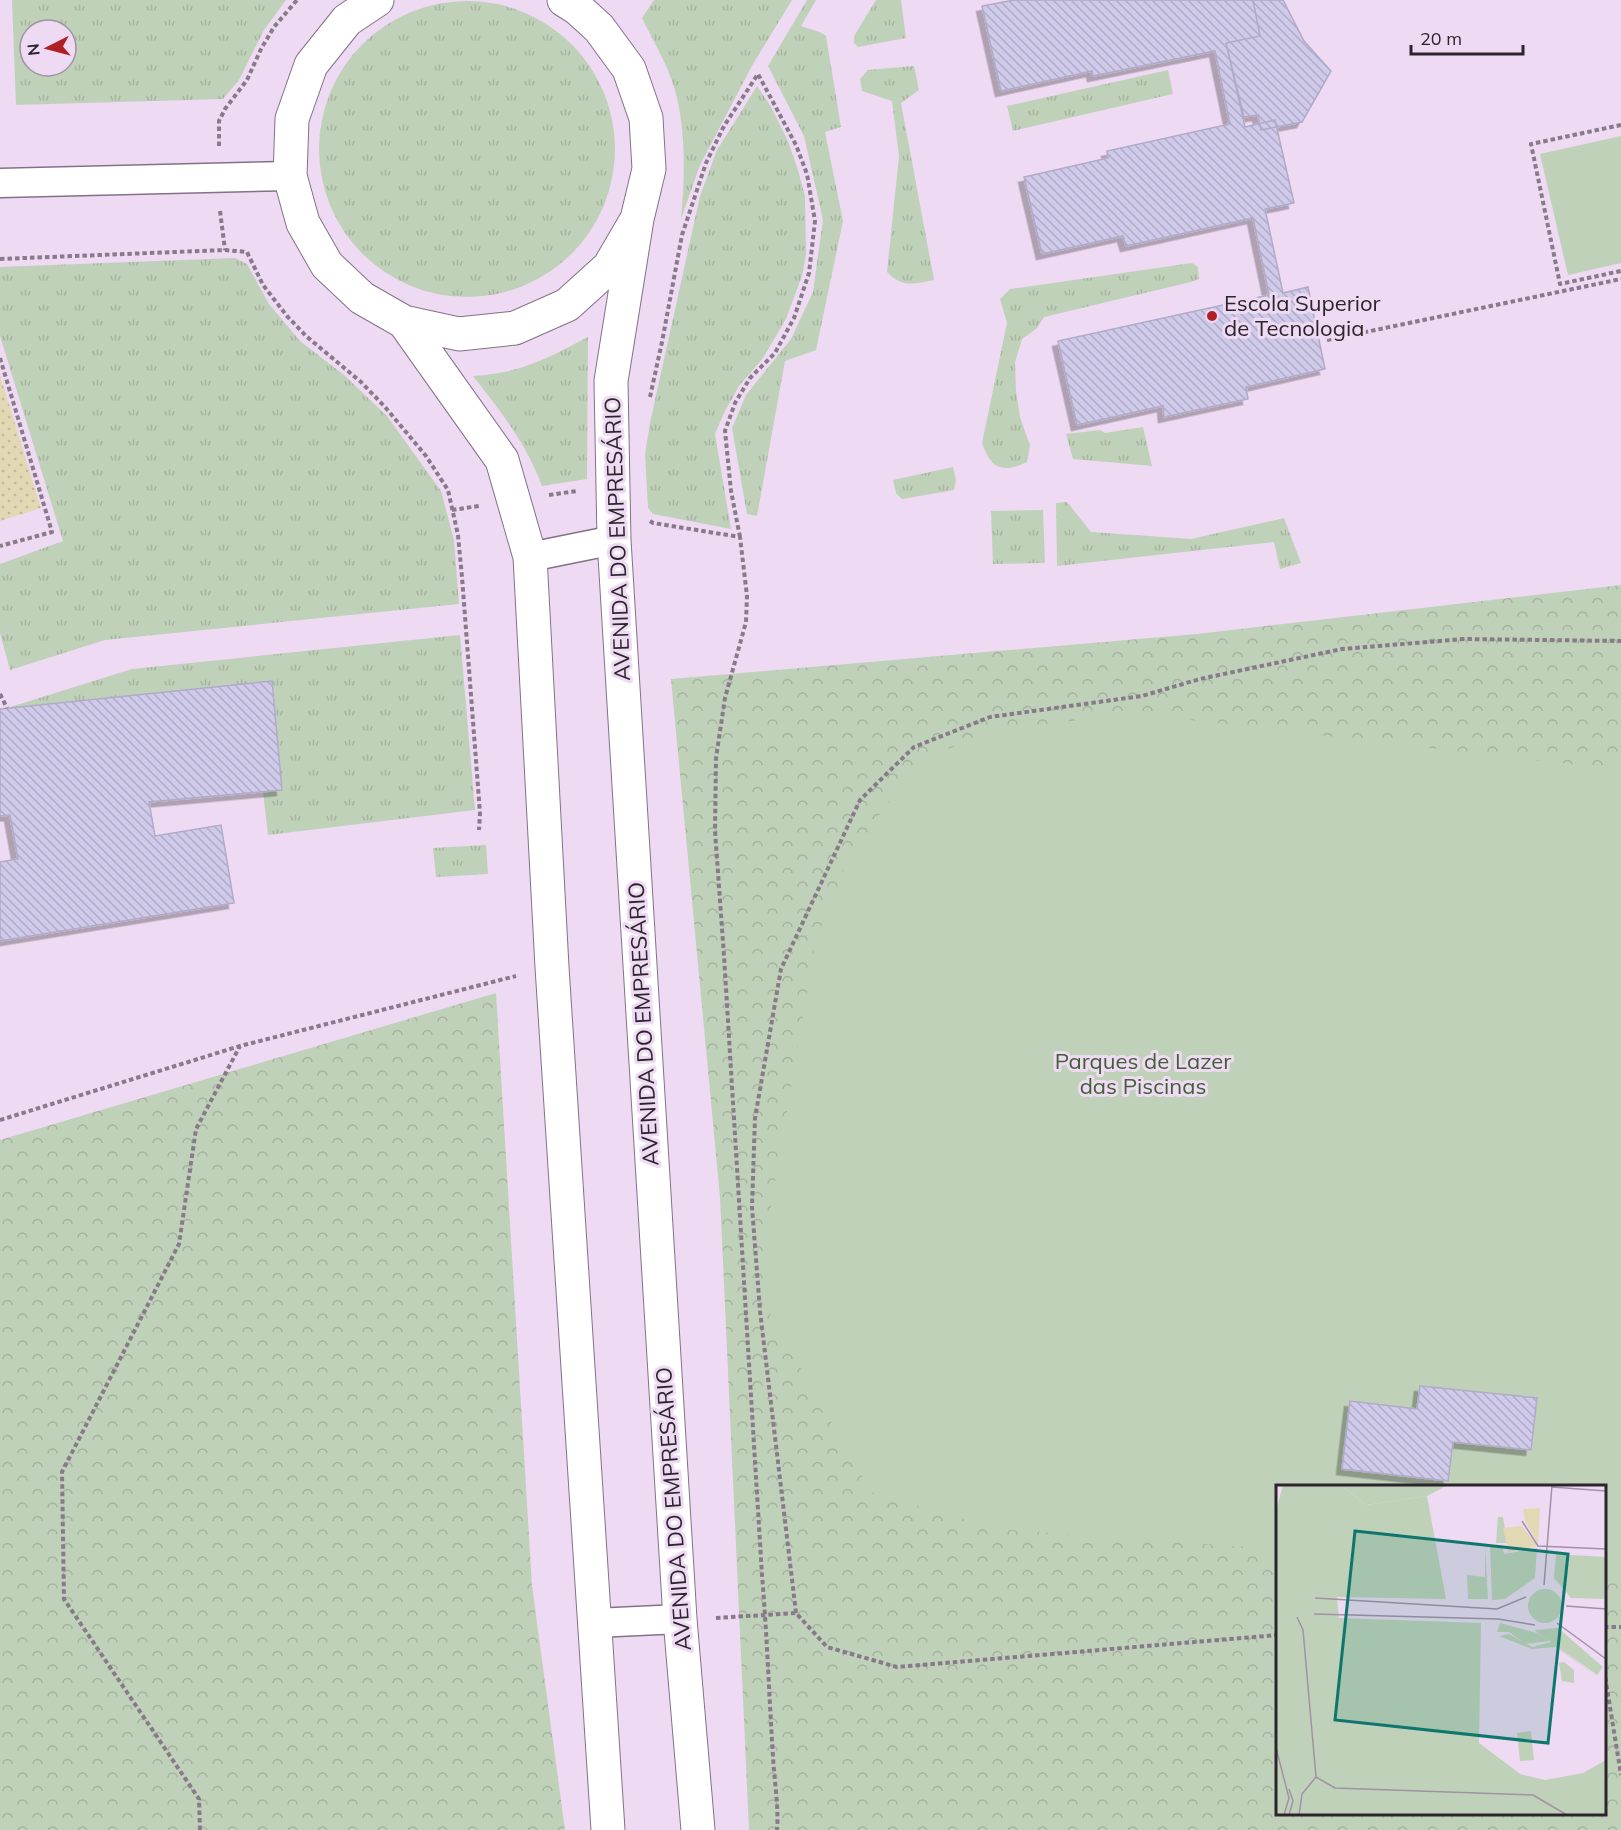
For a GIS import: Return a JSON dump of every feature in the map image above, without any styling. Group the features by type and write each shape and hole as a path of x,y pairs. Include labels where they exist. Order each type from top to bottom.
{"street":[{"path":"377,0 347,20 311,66 292,119 290,176 303,223 327,265 362,298 404,322 459,334 515,328 567,305 609,267 637,219 649,169 646,118 629,69 603,14 577,8 564,0"},
{"path":"0,183 290,176"},
{"name":"AVENIDA DO EMPRESÁRIO","path":"637,219 611,381 614,540 680,1619 698,1830"},
{"path":"404,322 502,460 530,557 552,967 608,1830"},
{"path":"530,557 614,540"},
{"path":"595,1623 680,1619"}],"path":[{"path":"219,138 219,121 225,108 247,81 261,48 274,27 297,0"},
{"path":"649,399 682,235 706,163 724,126 758,74 796,145 807,174 815,221 809,273 794,318 775,353 750,378 735,403 724,431 747,596 746,622 736,652 716,758 715,831 762,1575 768,1636 777,1830"},
{"path":"1621,125 1531,144 1560,284 1621,271"},
{"path":"220,210 225,250"},
{"path":"0,259 225,250 247,252 263,285 287,316 306,336 361,382 385,407 426,456 448,490 458,535 462,577 480,813 479,830"},
{"path":"1327,340 1621,279"},
{"path":"0,358 52,532 0,546"},
{"path":"543,496 581,490"},
{"path":"452,510 483,505"},
{"path":"646,518 653,523 740,537"},
{"path":"1276,1635 897,1667 827,1647 796,1613 760,1311 752,1208 754,1118 781,969 860,800 914,747 990,717 1142,696 1200,680 1342,649 1464,639 1621,640"},
{"path":"0,694 7,708"},
{"path":"0,1120 240,1046 552,967"},
{"path":"200,1830 199,1799 64,1599 63,1472 179,1244 196,1129 240,1046"},
{"path":"680,1619 796,1613"},
{"path":"1606,1677 1621,1775"}],"green space":[{"path":"12,0 286,0 264,30 239,80 223,99 16,105"},
{"path":"654,0 792,0 753,64 700,165 681,219 684,154 679,105 668,71 642,18"},
{"path":"807,0 816,0 801,26 826,36 841,127 825,132 843,221 816,350 785,361 757,516 747,514 732,428 746,395 791,339 813,292 823,220 804,136 768,66"},
{"path":"876,0 901,0 906,38 858,47 854,43 854,36"},
{"path":"467,1 496,4 524,12 549,26 572,44 590,67 604,92 612,120 615,149 612,178 604,206 590,231 572,254 549,272 524,286 496,294 467,297 438,294 410,286 385,272 362,254 344,231 330,206 322,178 319,149 322,120 330,92 344,67 362,44 385,26 410,12 438,4"},
{"path":"914,66 919,90 901,103 934,280 903,283 887,272 899,156 892,101 862,91 860,79 868,70"},
{"path":"1168,70 1173,94 1013,131 1007,106"},
{"path":"757,86 771,107 788,141 798,170 805,196 806,255 802,276 786,319 763,358 739,386 715,434 731,529 653,514 648,508 645,454 700,196 717,150"},
{"path":"1621,136 1621,263 1568,275 1540,154"},
{"path":"235,258 247,264 269,304 300,341 344,375 387,416 441,491 454,540 459,604 105,640 10,670 0,633 0,564 63,541 0,336 0,267"},
{"path":"1192,263 1198,267 1199,279 1191,282 1044,317 1037,328 1022,339 1015,362 1020,417 1030,446 1027,462 1005,468 999,467 989,459 982,443 1007,323 1000,299 1010,289"},
{"path":"588,337 587,479 542,486 521,442 473,376 505,372 533,364"},
{"path":"1143,427 1152,466 1073,459 1066,434 1100,430 1105,433"},
{"path":"953,467 956,480 954,490 902,499 896,493 893,480"},
{"path":"1067,502 1091,532 1191,539 1284,518 1301,563 1280,569 1274,542 1057,566 1056,503"},
{"path":"1043,510 1045,563 993,564 991,511"},
{"name":"Parques de Lazer das Piscinas","path":"1621,585 1621,1830 749,1830 720,1197 671,679 1197,634"},
{"path":"460,635 475,810 268,835 263,792 282,790 7,708 132,669"},
{"name":"Parques de Lazer das Piscinas","path":"1131,713 1621,770 1621,1579 1606,1577 1606,1485 1276,1485 1276,1549 997,1529 871,1492 764,1304 767,1232 815,943 846,864 886,805 942,751 997,731"},
{"path":"486,845 488,874 436,877 433,848"},
{"path":"496,993 532,1586 565,1830 0,1830 0,1140"}],"sand":[{"path":"0,375 41,508 0,521"}],"building":[{"path":"1014,0 1253,0 1260,36 1226,43 1245,127 1275,120 1294,203 1265,209 1283,293 1308,287 1325,369 1246,387 1248,399 1164,417 1163,406 1077,425 1058,341 1269,295 1253,218 1126,246 1123,236 1042,254 1024,177 1108,158 1107,151 1230,124 1215,51 1093,76 1092,71 1001,91 982,6"},
{"path":"1253,0 1283,0 1304,41 1331,71 1302,122 1261,130 1258,115 1244,117 1226,43 1260,36"},
{"path":"272,681 282,790 149,802 155,836 221,825 234,903 0,941 0,862 18,859 10,815 0,816 0,709"},
{"path":"1420,1386 1537,1398 1531,1450 1453,1442 1448,1481 1342,1469 1350,1401 1417,1409"}],"place":[{"name":"Escola Superior de Tecnologia","path":"1212,316"}]}
